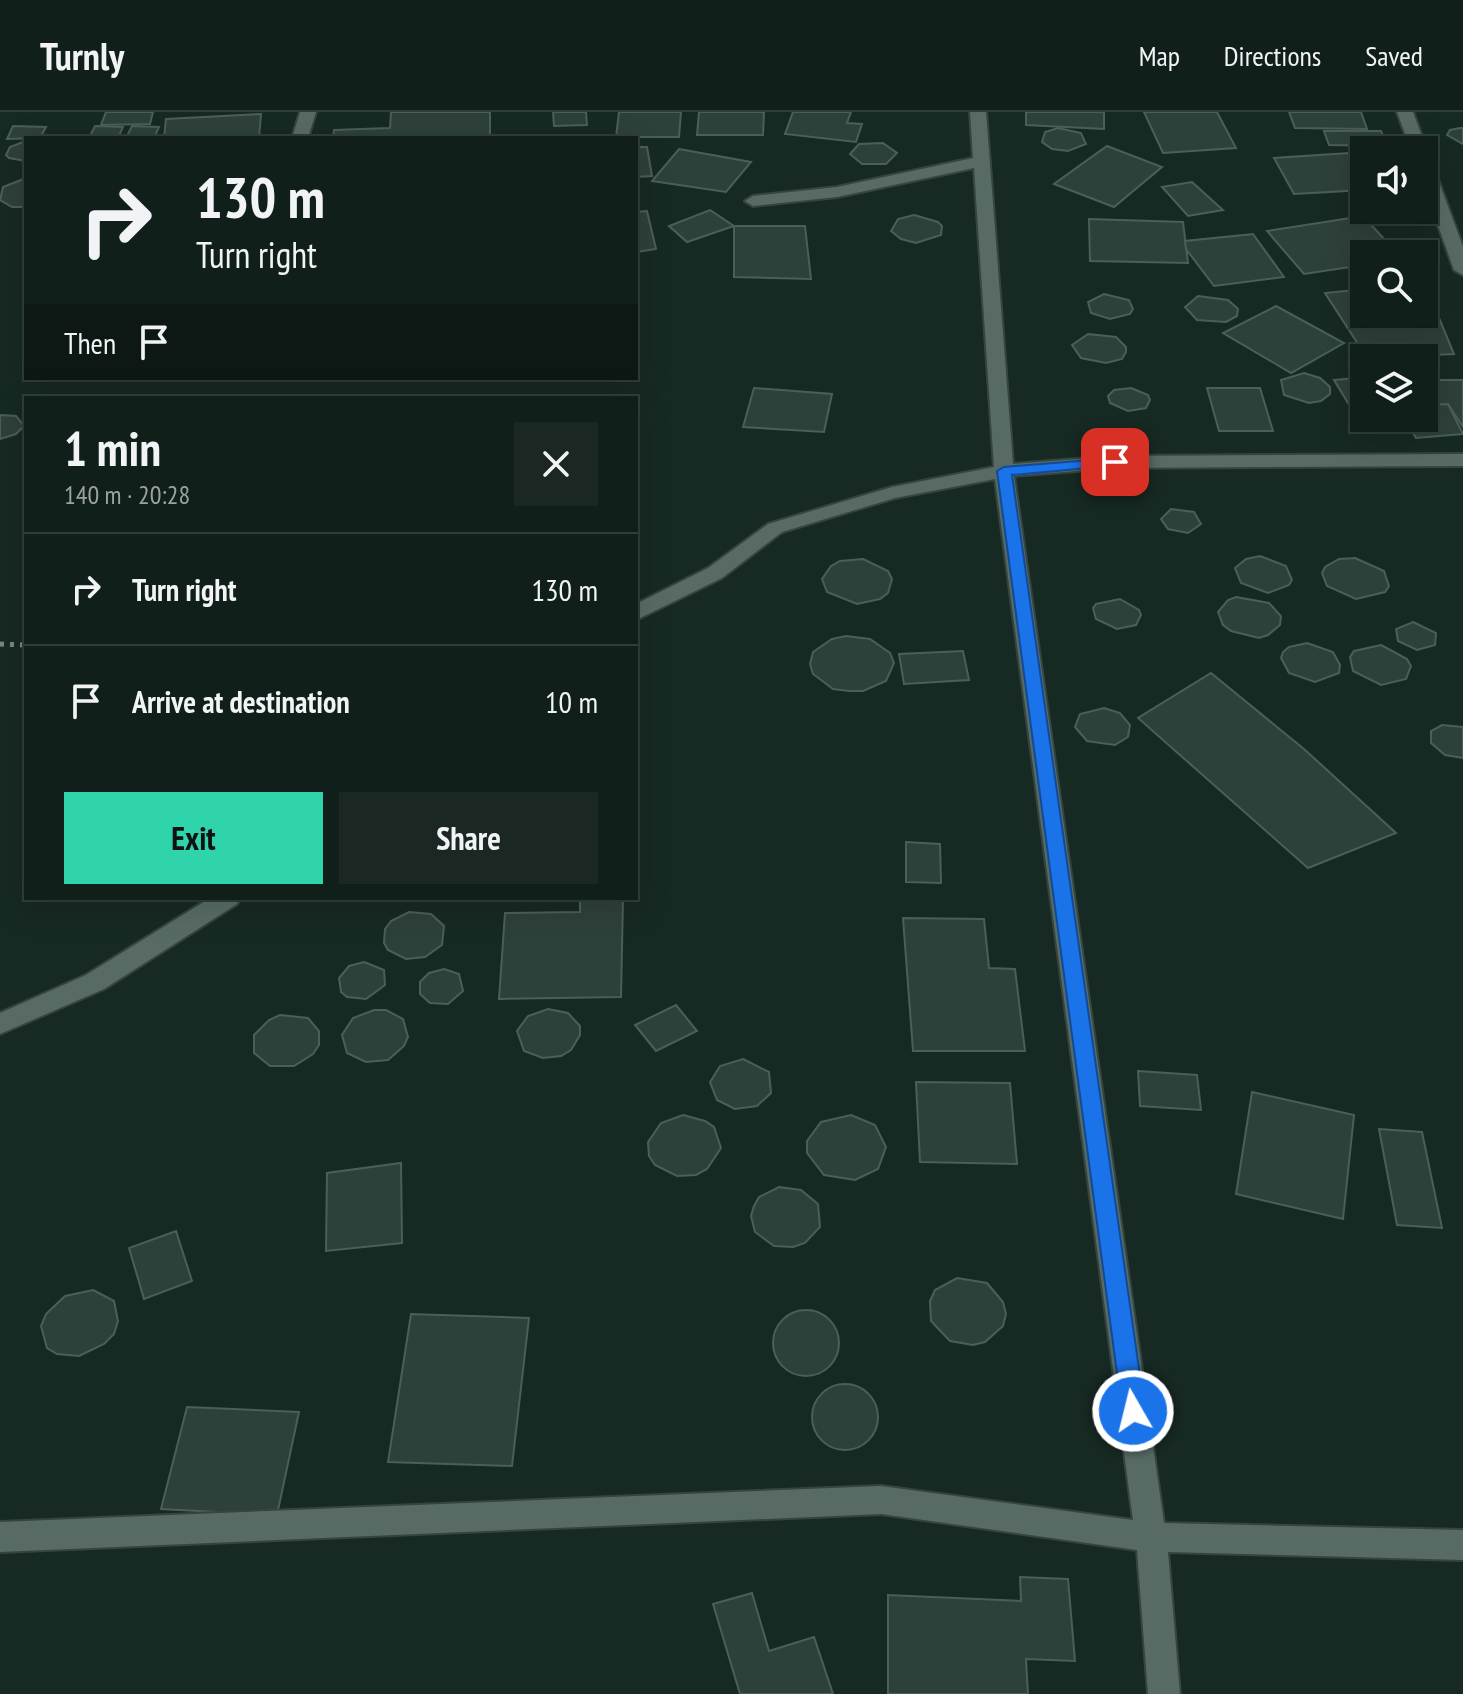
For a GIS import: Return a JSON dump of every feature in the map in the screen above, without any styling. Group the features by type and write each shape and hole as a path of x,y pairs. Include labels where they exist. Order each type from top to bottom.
{"street":[{"path":"301,136 308,112"},
{"path":"978,112 1004,471 1151,1537 1164,1694"},
{"path":"1405,112 1414,136"},
{"path":"753,201 837,192 982,161"},
{"path":"1438,201 1463,270"},
{"path":"638,612 715,573 775,528 892,493 1004,471 1131,462 1463,460"},
{"path":"0,1024 95,982 226,900"},
{"path":"0,1537 881,1500 1151,1537 1463,1545"}],"path":[{"path":"0,644 24,645"}],"building":[{"path":"106,112 153,112 150,124 101,125"},
{"path":"391,112 490,112 490,136 333,136 334,130 390,128"},
{"path":"553,112 586,112 587,125 554,126"},
{"path":"619,112 681,112 679,137 616,136"},
{"path":"699,112 764,112 763,135 697,135"},
{"path":"793,112 851,112 847,123 862,124 856,142 785,134"},
{"path":"1026,112 1104,112 1104,129 1026,125"},
{"path":"1144,112 1217,112 1236,148 1163,153"},
{"path":"1289,112 1361,112 1367,129 1295,128"},
{"path":"261,114 259,136 164,136 166,119"},
{"path":"13,126 46,127 41,136 7,139"},
{"path":"95,126 123,127 119,136 90,136"},
{"path":"132,126 159,127 155,136 127,136"},
{"path":"1058,128 1081,133 1086,144 1068,151 1052,149 1042,142 1045,132"},
{"path":"1463,128 1463,144 1447,135 1450,130"},
{"path":"1324,131 1381,131 1383,136 1350,136 1350,145 1329,145"},
{"path":"24,142 24,161 9,158 6,155 10,147"},
{"path":"883,143 897,153 886,164 862,164 850,154 859,144"},
{"path":"1107,146 1162,167 1114,207 1054,184"},
{"path":"638,147 647,147 652,176 638,177"},
{"path":"679,149 751,162 726,192 652,181"},
{"path":"1350,153 1350,191 1294,194 1274,158"},
{"path":"24,179 24,207 12,207 0,200 3,187"},
{"path":"1192,182 1223,210 1188,216 1162,187"},
{"path":"710,210 734,226 687,242 669,226"},
{"path":"647,211 656,249 638,252 638,212"},
{"path":"914,215 938,222 942,226 941,235 916,243 901,239 891,231 898,219"},
{"path":"1350,218 1350,224 1370,224 1385,240 1350,240 1350,267 1304,274 1267,231"},
{"path":"1089,219 1183,222 1188,263 1090,261"},
{"path":"734,226 805,226 811,279 734,277"},
{"path":"1253,234 1284,277 1214,286 1186,249 1185,241"},
{"path":"1350,290 1350,328 1438,328 1438,315 1454,354 1438,355 1438,344 1358,344 1325,293"},
{"path":"1104,294 1129,300 1133,309 1130,314 1110,319 1091,313 1088,302"},
{"path":"1198,296 1228,300 1238,309 1237,316 1226,322 1197,320 1185,307"},
{"path":"1276,306 1344,343 1291,373 1223,333"},
{"path":"1088,334 1116,337 1126,347 1122,359 1106,363 1081,358 1072,345"},
{"path":"1304,373 1320,378 1330,387 1330,394 1321,401 1309,403 1284,395 1281,380"},
{"path":"1350,378 1350,406 1334,380"},
{"path":"1438,380 1463,380 1463,427 1448,404 1438,405"},
{"path":"754,388 832,394 824,432 743,427"},
{"path":"1131,388 1148,395 1150,400 1146,408 1128,411 1110,403 1108,396 1114,390"},
{"path":"1207,388 1260,388 1273,431 1219,431"},
{"path":"1448,404 1463,434 1416,438 1412,432 1438,432 1438,405"},
{"path":"0,415 16,416 24,426 16,434 0,439"},
{"path":"1171,509 1194,512 1201,524 1188,533 1168,529 1161,519"},
{"path":"1260,556 1286,566 1292,580 1289,585 1268,593 1241,583 1235,568 1246,559"},
{"path":"1355,558 1384,571 1389,586 1385,592 1356,599 1327,586 1322,573 1325,567 1339,559"},
{"path":"863,559 888,571 892,579 888,593 880,599 857,604 827,592 822,579 831,566 840,561"},
{"path":"1236,597 1269,603 1281,616 1280,625 1259,638 1231,631 1223,625 1218,612 1228,600"},
{"path":"1120,599 1139,610 1141,615 1136,625 1117,629 1096,619 1093,608 1096,604"},
{"path":"1413,622 1436,633 1435,645 1417,650 1398,641 1396,629"},
{"path":"846,636 870,639 890,653 894,663 886,681 863,691 849,691 833,689 813,674 810,664 813,652 832,639"},
{"path":"1307,643 1333,652 1340,665 1339,673 1315,682 1289,673 1281,658 1283,652 1289,647"},
{"path":"1381,645 1407,659 1411,666 1406,679 1381,685 1353,671 1350,657 1354,651"},
{"path":"963,651 969,680 904,684 899,654"},
{"path":"1211,673 1304,749 1396,833 1308,868 1138,718"},
{"path":"1104,708 1120,713 1130,725 1128,737 1115,745 1087,741 1075,727 1080,714"},
{"path":"1442,725 1463,727 1463,758 1445,755 1431,743 1431,731"},
{"path":"906,842 940,844 941,883 906,882"},
{"path":"580,900 623,900 621,997 499,999 505,913 580,912"},
{"path":"409,912 431,914 444,926 442,945 425,957 406,959 388,950 384,943 385,929 391,921"},
{"path":"903,918 984,919 989,968 1015,969 1025,1051 913,1051"},
{"path":"364,962 384,970 385,985 366,999 347,997 341,992 339,978 349,966"},
{"path":"444,969 459,974 463,991 448,1004 430,1003 420,994 420,982 429,973"},
{"path":"676,1005 697,1031 656,1051 635,1025"},
{"path":"548,1009 568,1013 580,1026 580,1035 571,1050 561,1056 543,1058 524,1051 517,1031 528,1016"},
{"path":"374,1010 386,1010 403,1019 408,1037 404,1046 388,1060 366,1062 347,1053 342,1035 353,1018"},
{"path":"280,1015 308,1018 319,1031 319,1045 313,1054 294,1066 270,1066 254,1053 254,1035 269,1020"},
{"path":"743,1059 769,1072 771,1093 757,1106 735,1109 717,1100 710,1082 720,1066"},
{"path":"1138,1071 1197,1075 1201,1110 1140,1106"},
{"path":"916,1082 1010,1083 1017,1164 920,1162"},
{"path":"1252,1092 1354,1115 1343,1219 1236,1194"},
{"path":"683,1115 714,1127 721,1148 707,1169 696,1175 677,1176 655,1165 649,1156 648,1142 661,1123"},
{"path":"851,1115 875,1125 886,1147 878,1169 855,1180 824,1175 807,1153 807,1141 821,1122"},
{"path":"1379,1129 1422,1132 1442,1228 1397,1225"},
{"path":"401,1163 402,1243 326,1251 327,1173"},
{"path":"779,1187 801,1190 818,1204 820,1227 805,1243 793,1247 774,1246 755,1232 751,1216 754,1206 759,1197"},
{"path":"176,1231 192,1281 144,1299 129,1248"},
{"path":"957,1278 987,1283 1003,1302 1006,1314 1003,1326 985,1342 973,1345 950,1341 931,1321 930,1301 935,1290"},
{"path":"93,1290 114,1301 118,1321 114,1334 104,1344 79,1356 57,1354 47,1348 41,1326 46,1314 65,1296"},
{"path":"800,1310 812,1310 824,1315 834,1325 839,1343 837,1356 824,1371 812,1376 800,1376 788,1371 778,1361 773,1349 773,1337 778,1325 788,1315"},
{"path":"411,1314 529,1318 512,1466 388,1462"},
{"path":"838,1384 852,1384 864,1389 873,1398 878,1417 876,1430 869,1441 852,1450 838,1450 826,1445 817,1436 812,1424 812,1410 817,1398 826,1389"},
{"path":"187,1407 299,1412 277,1515 161,1509"},
{"path":"1020,1577 1068,1579 1075,1661 1026,1659 1028,1694 888,1694 888,1595 1021,1601"},
{"path":"752,1593 769,1651 814,1637 833,1694 740,1694 713,1604"}],"route":[{"path":"1115,462 1004,471 1133,1411"}]}
